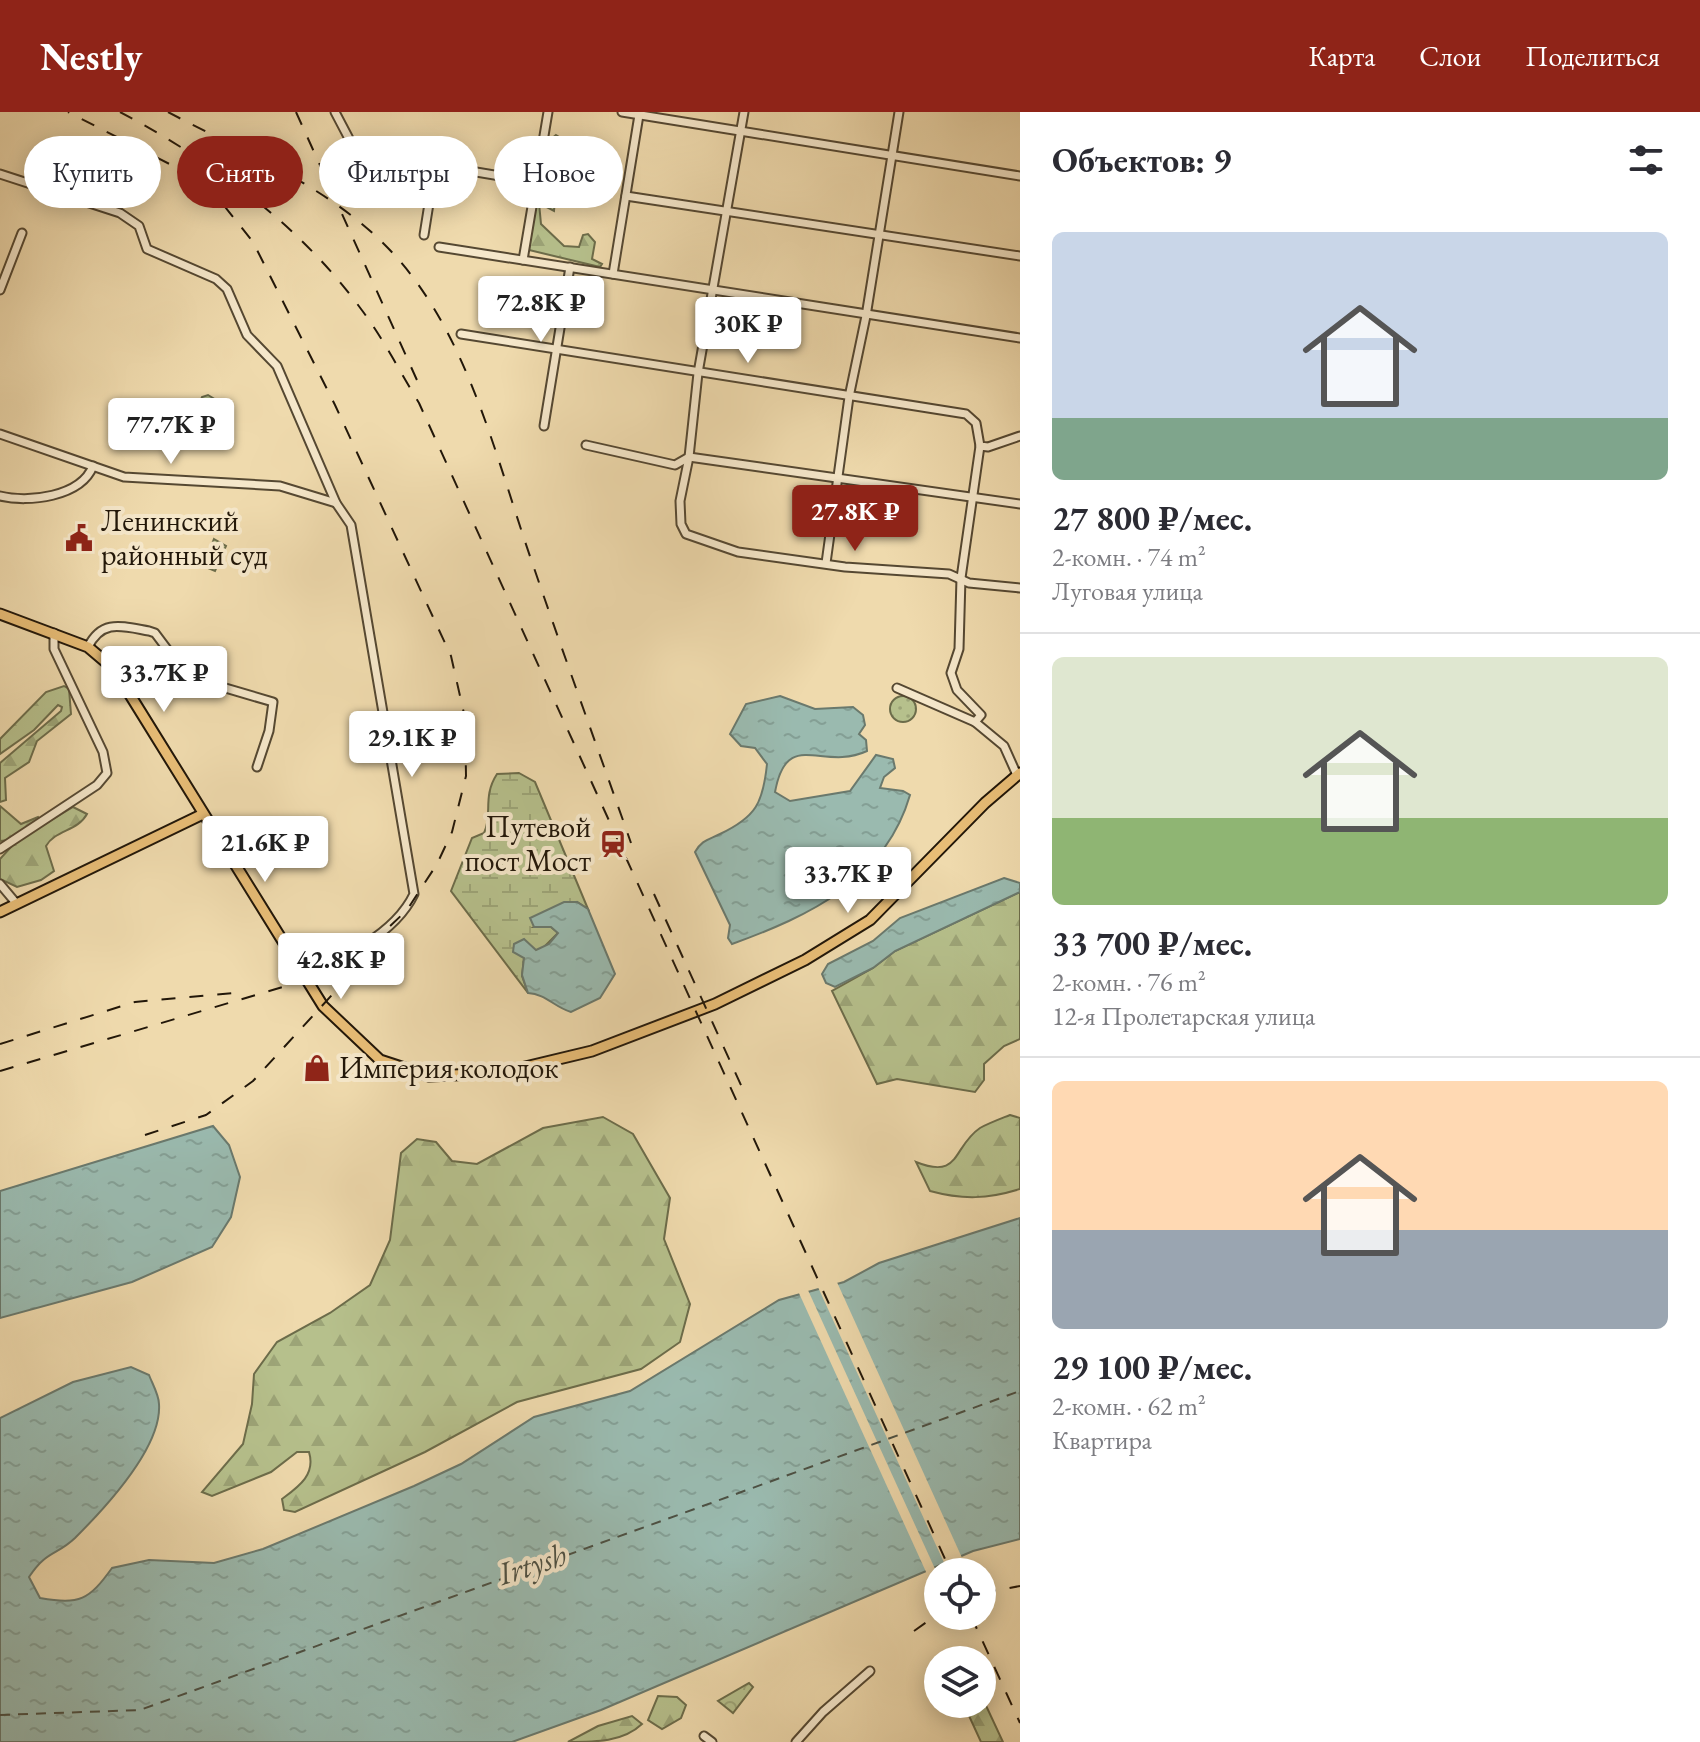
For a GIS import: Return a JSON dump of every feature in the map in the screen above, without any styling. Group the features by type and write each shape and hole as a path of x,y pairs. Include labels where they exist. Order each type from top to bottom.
{"main road":[{"path":"0,614 88,647 104,659 126,684 323,1006 362,1046 402,1070 457,1077 529,1068 657,1028 728,998 856,930 1018,774"},
{"path":"0,912 203,814"}],"street":[{"path":"335,112 348,136"},
{"path":"544,136 548,112"},
{"path":"622,112 1020,176"},
{"path":"744,112 698,373 689,457 680,501 681,524 686,534 738,552 961,578 969,583 1020,588"},
{"path":"826,563 849,397 866,316 899,112"},
{"path":"613,274 639,115"},
{"path":"0,174 120,213 139,226 147,249 216,279 227,289 247,335 277,366 336,503 344,513 356,545 414,894 392,921 349,955 327,966 300,970"},
{"path":"626,196 1020,256"},
{"path":"424,235 428,208"},
{"path":"523,260 532,208"},
{"path":"0,290 22,233"},
{"path":"439,247 1020,338"},
{"path":"544,426 570,267"},
{"path":"461,334 966,414 976,423 980,446 961,578 959,649 951,673 957,690 1004,746 1018,774"},
{"path":"0,434 144,481 280,486 336,503"},
{"path":"980,446 988,447 1020,436"},
{"path":"586,445 675,465 689,457 1020,504"},
{"path":"0,496 17,500 67,490 82,482 93,466"},
{"path":"88,647 95,633 108,625 149,631 155,633 188,677 274,704 257,767"},
{"path":"0,849 97,785 107,773 103,752 54,649 54,633"},
{"path":"897,688 978,718"},
{"path":"0,884 16,903"},
{"path":"796,1742 823,1712 870,1671"},
{"path":"704,1736 712,1742"}],"green space":[{"path":"533,208 539,208 541,224 564,246 579,247 583,235 588,234 595,242 592,259 602,264 600,267 529,250"},
{"path":"208,395 216,400 207,427 198,429 193,419 202,397"},
{"path":"214,539 226,546 215,571 203,566"},
{"path":"64,686 69,689 71,714 37,741 29,762 5,778 6,800 0,802 0,763 62,707 58,705 34,730 0,754 0,739 46,692"},
{"path":"903,696 912,700 916,709 912,718 903,722 894,718 890,709 894,700"},
{"path":"519,773 535,782 588,909 577,902 534,927 551,927 558,933 541,950 524,958 522,976 528,993 451,891 472,838 484,833 487,826 490,790 497,774"},
{"path":"0,806 21,824 38,817 43,825 73,807 87,814 46,846 54,871 41,880 17,887 0,879 0,859 12,846 8,840 0,841"},
{"path":"1020,892 1020,1039 1004,1046 984,1064 984,1080 975,1092 897,1079 877,1084 832,991 873,968 895,951"},
{"path":"1010,1115 1020,1118 1020,1189 975,1197 930,1191 916,1162 941,1167 949,1164 980,1128"},
{"path":"603,1117 633,1134 670,1198 664,1239 690,1304 680,1342 641,1369 517,1402 425,1452 295,1512 284,1510 282,1499 308,1474 309,1452 297,1452 271,1472 212,1496 202,1492 243,1444 252,1404 254,1374 277,1342 330,1313 370,1285 390,1240 401,1153 417,1139 436,1142 452,1161 477,1164 543,1128"},
{"path":"749,1683 753,1687 733,1713 718,1701"},
{"path":"658,1696 677,1697 686,1705 681,1718 662,1729 648,1720"},
{"path":"632,1716 642,1724 618,1738 568,1742 598,1726"},
{"path":"970,1718 992,1718 1003,1742 981,1742"}],"water":[{"path":"780,696 815,709 853,707 863,715 865,725 859,734 866,740 867,751 851,756 798,756 788,761 775,792 790,801 850,791 876,755 893,759 895,768 884,777 880,788 910,795 898,825 863,873 816,907 732,944 728,938 730,925 695,852 706,841 742,821 756,807 767,764 755,748 741,746 730,734 746,704"},
{"path":"1004,878 1020,883 1020,892 895,951 873,968 835,987 826,983 822,974 828,964 873,941 900,918"},
{"path":"564,902 577,902 588,909 615,974 600,998 571,1012 528,993 522,975 524,958 513,952 514,944 524,939 536,950 549,944 558,933 551,927 534,927 530,918"},
{"path":"213,1126 229,1145 240,1177 231,1217 212,1247 132,1282 0,1318 0,1191"},
{"name":"Irtysh","path":"1020,1218 1020,1539 957,1558 924,1558 924,1572 601,1710 512,1742 0,1742 0,1418 73,1382 131,1367 149,1375 155,1389 159,1404 157,1421 151,1439 129,1476 75,1538 41,1562 29,1577 40,1598 74,1600 90,1593 112,1568 149,1560 214,1563 263,1549 414,1486 461,1464 534,1417 630,1391 779,1300 844,1282 879,1263"}],"pier":[{"path":"836,1280 962,1558 942,1558 817,1285"},
{"path":"807,1288 930,1558 924,1558 924,1567 798,1291"}],"ferry route":[{"path":"0,1715 140,1710 1020,1391"}],"railway":[{"path":"0,1071 306,980 368,947 407,910 437,864 452,832 466,776 465,718 451,656 335,405 253,242 222,203 189,174 68,112"},
{"path":"120,112 220,173 282,222 310,249 369,320 419,403 945,1558"},
{"path":"168,112 279,169 358,220 410,274 435,310 456,350 490,434 631,843"},
{"path":"296,112 421,389"},
{"path":"654,894 745,1094"},
{"path":"145,1135 206,1115 253,1081 376,947"},
{"path":"0,1044 135,1002 234,993"},
{"path":"996,1590 1020,1586"},
{"path":"914,1631 924,1624"},
{"path":"977,1630 1020,1723"}],"place":[{"name":"Ленинский районный суд","path":"79,538"},
{"name":"Путевой пост Мост","path":"613,844"},
{"name":"Империя колодок","path":"317,1068"}]}
